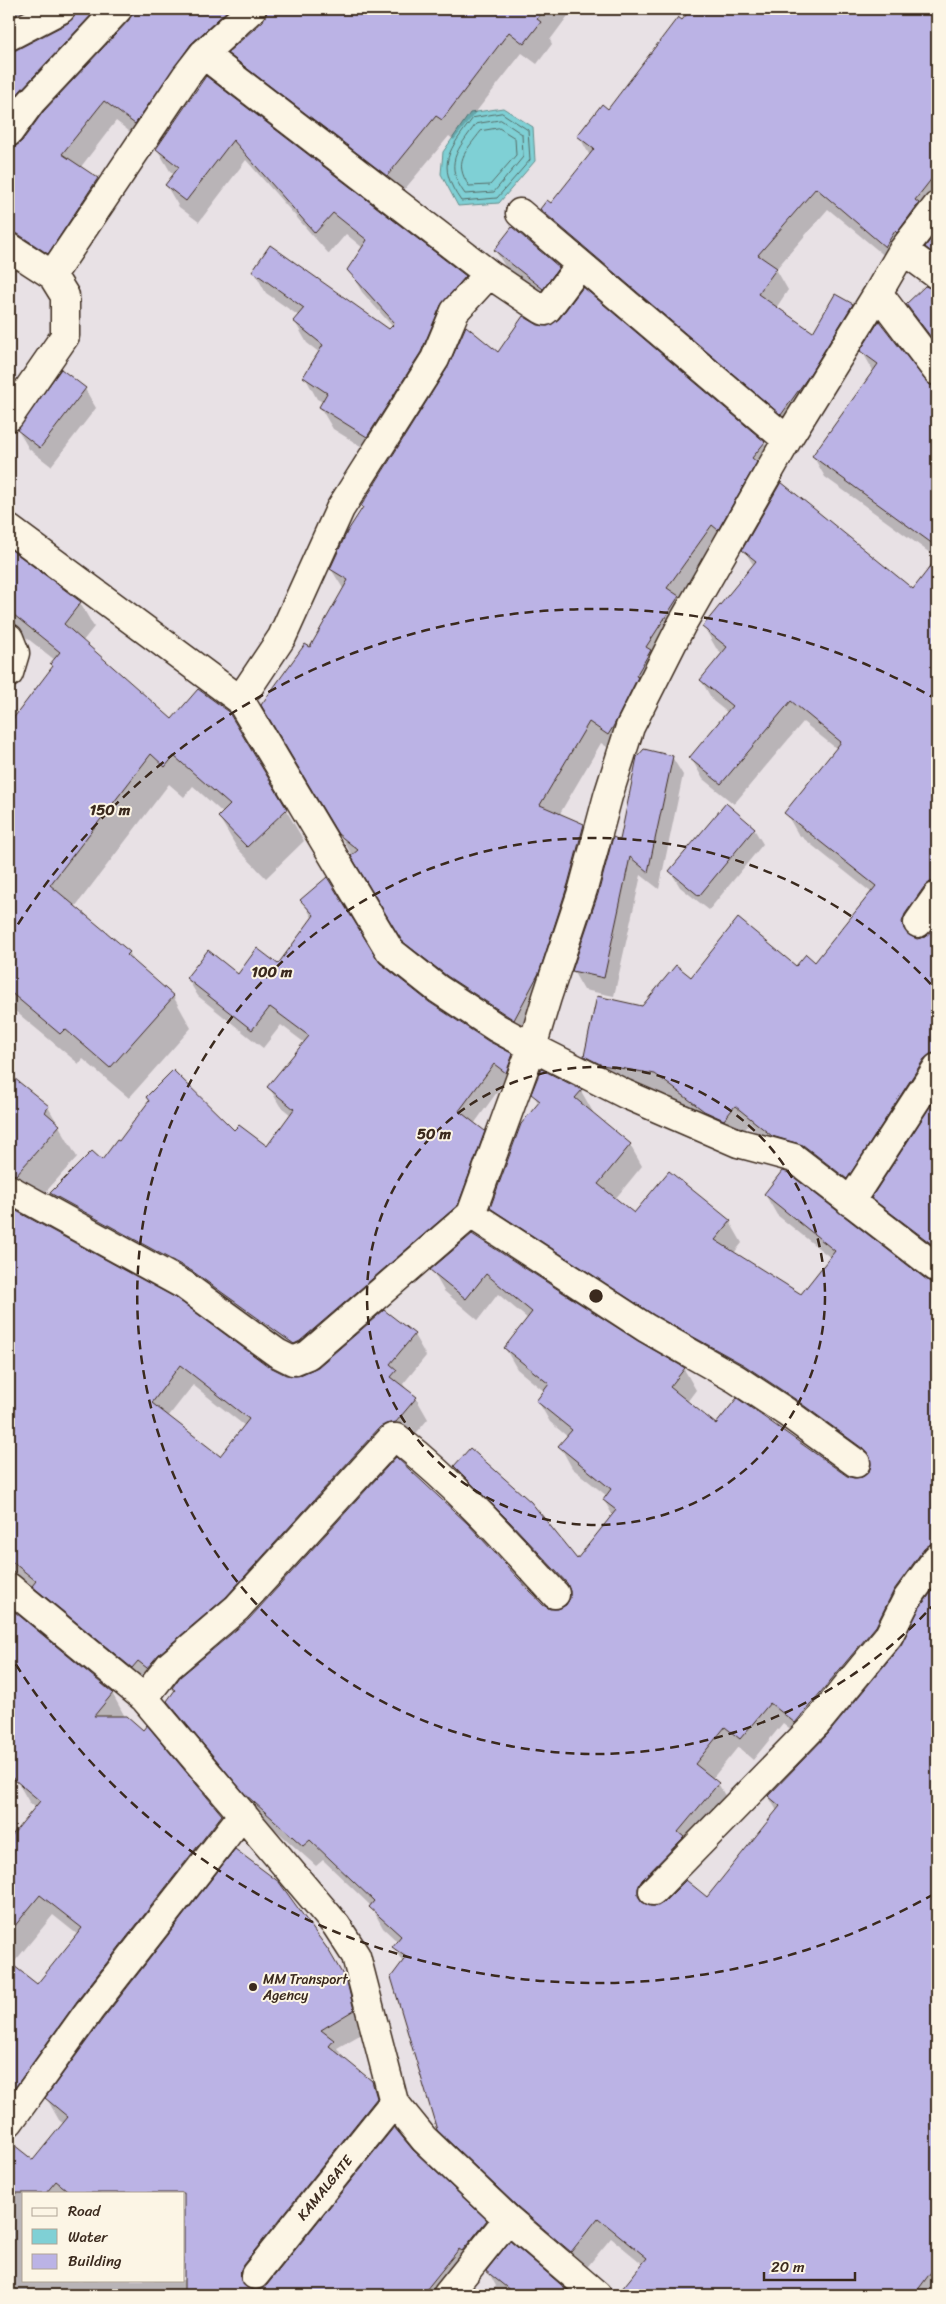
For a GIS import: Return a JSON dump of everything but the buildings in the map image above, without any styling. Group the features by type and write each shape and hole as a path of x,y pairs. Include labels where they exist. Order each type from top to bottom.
{"street":[{"path":"9,36 61,9"},
{"path":"9,132 31,102 118,9"},
{"path":"52,275 202,54 252,9"},
{"path":"202,54 489,274 545,311 580,265"},
{"path":"9,1189 184,1286 277,1353 294,1361 308,1355 471,1214 532,1047 584,889 608,796 630,727 682,624 787,440 878,294 903,250 937,206"},
{"path":"520,213 787,440"},
{"path":"9,247 52,275 65,296 65,336 9,417"},
{"path":"903,250 937,275"},
{"path":"240,700 282,637 340,509 435,359 455,311 489,274"},
{"path":"878,294 937,371"},
{"path":"9,528 240,700 390,951 460,1004 497,1028 532,1047 626,1094 738,1143 794,1158 937,1268"},
{"path":"9,638 15,653 9,674"},
{"path":"918,923 937,896"},
{"path":"850,1202 937,1068"},
{"path":"471,1214 646,1328 736,1379 786,1412 856,1463"},
{"path":"144,1698 169,1666 237,1608 392,1438 397,1438 437,1470 489,1522 555,1594"},
{"path":"653,1891 816,1724 888,1635 906,1599 937,1558"},
{"path":"9,1587 144,1698 336,1925 356,1956 394,2102 424,2139 508,2220 596,2295"},
{"path":"9,2122 89,2011 243,1814"},
{"name":"KAMALGATE","path":"255,2275 394,2102"},
{"path":"446,2295 508,2220"}],"water":[{"path":"503,108 533,127 535,161 499,203 458,206 441,174 443,152 470,113"}],"place":[{"name":"MM Transport Agency","path":"253,1987"}]}
